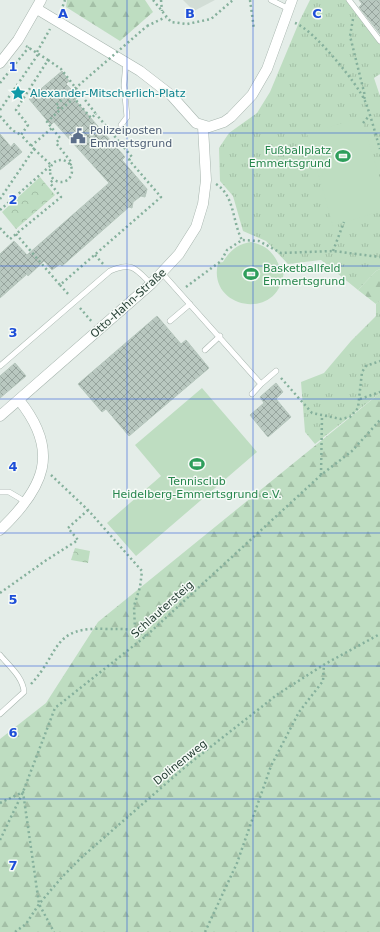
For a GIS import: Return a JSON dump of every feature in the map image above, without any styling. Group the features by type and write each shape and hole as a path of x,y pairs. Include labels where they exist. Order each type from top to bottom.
{"street":[{"path":"1,61 39,4 160,85 196,123 203,127 209,127 224,122 242,107 252,95 267,69 291,4"},
{"name":"Otto-Hahn-Straße","path":"0,416 151,284 179,254 196,227 203,204 206,180 203,127"},
{"path":"0,530 26,502 38,483 43,466 43,452 38,429 32,416 19,400"}],"lane":[{"path":"271,0 291,4"},
{"path":"349,0 380,41"},
{"path":"121,125 127,117 124,85 126,62"},
{"path":"0,366 110,271 121,266 128,265 134,268 151,284"},
{"path":"162,273 220,336 261,384"},
{"path":"170,321 190,304"},
{"path":"205,350 220,336"},
{"path":"252,394 276,371"},
{"path":"0,492 9,492 26,502"},
{"path":"0,655 18,676 23,685 24,692 0,714"}],"path":[{"path":"153,0 166,17 177,24 200,22 211,19 233,0"},
{"path":"161,0 162,12"},
{"path":"250,0 254,29"},
{"path":"355,8 350,36 364,89 364,100"},
{"path":"60,110 56,105 147,26 166,17"},
{"path":"285,20 298,24 316,39 340,65 364,100 380,149"},
{"path":"0,83 29,47"},
{"path":"0,110 38,53 61,69 132,157 129,160 161,197 60,285 16,234"},
{"path":"21,135 28,125 16,110 48,60"},
{"path":"51,165 50,174 53,180 61,183 68,180 72,174 70,165 72,163 56,143 60,138 47,122 74,98 91,118 96,114"},
{"path":"0,116 12,130 21,135 51,165"},
{"path":"363,123 370,116"},
{"path":"31,146 52,128"},
{"path":"0,199 34,149"},
{"path":"0,210 51,165 62,160 70,165"},
{"path":"0,228 10,239 61,197 50,183 53,180"},
{"path":"206,180 223,189 229,200 242,240"},
{"path":"333,251 344,222"},
{"path":"180,293 220,261 227,250 242,240 259,241 281,253 333,251 380,257"},
{"path":"95,255 110,271"},
{"path":"276,371 312,413 322,417 341,419 350,417 358,408 362,372 366,366 380,361"},
{"path":"360,399 380,392"},
{"path":"321,475 322,417"},
{"name":"Schlautersteig","path":"0,840 22,792 55,708 146,636 321,475 352,451 380,420"},
{"path":"43,466 88,510 142,571 140,587 134,606 135,630"},
{"path":"0,593 44,561 78,540 68,528 88,510"},
{"path":"24,692 35,679 62,638 78,630 91,628 135,630 146,636"},
{"name":"Dolinenweg","path":"15,932 26,924 39,904 83,856 144,802 278,694 324,664 380,634"},
{"path":"205,932 237,863 271,766 299,712 323,681 324,664"},
{"path":"0,803 22,792 39,904 54,932"}],"shaded area":[{"path":"183,0 215,0 194,11"}],"green space":[{"path":"67,0 145,0 153,12 120,41 66,7"},
{"path":"310,0 349,0 380,42 380,74 374,78 380,96 380,269 376,271 358,290 321,260 288,264 266,241 243,231 233,196 220,181 219,148 229,133 257,113 270,92"},
{"name":"Fußballplatz Emmertsgrund","path":"361,117 380,179 380,211 333,226 307,134"},
{"path":"40,177 55,195 16,229 2,212"},
{"name":"Basketballfeld Emmertsgrund","path":"251,242 265,247 274,256 279,265 284,264 281,283 273,296 261,303 247,304 234,300 224,292 217,279 218,263 223,262 228,254 235,248 242,244"},
{"path":"380,269 380,301 376,304 358,290 376,271"},
{"path":"380,301 380,393 315,444 305,432 301,382 324,373 351,341 376,316 376,304"},
{"name":"Tennisclub Heidelberg-Emmertsgrund e.V.","path":"202,388 257,452 136,556 107,523 161,476 135,445"},
{"path":"380,393 380,932 0,932 0,739 46,703 98,622"},
{"path":"75,548 90,551 88,563 71,560"}],"building":[{"path":"359,0 380,0 380,34 359,7 362,4"},
{"path":"62,71 69,81 66,84 77,98 75,100 125,157 122,160 147,189 145,197 141,196 133,202 132,208 129,207 62,266 60,264 52,270 44,261 0,298 0,254 14,241 27,255 109,183 54,122 51,125 29,99"},
{"path":"0,134 11,147 14,143 22,152 0,170"},
{"path":"157,316 181,344 186,340 209,368 129,436 106,409 102,412 78,384"},
{"path":"15,363 26,376 0,398 0,376"},
{"path":"276,383 283,392 276,399 291,417 268,437 250,415 264,403 260,397"}],"place":[{"name":"Alexander-Mitscherlich-Platz","path":"18,93"},
{"name":"Polizeiposten Emmertsgrund","path":"78,136"},
{"name":"Fußballplatz Emmertsgrund","path":"343,156"},
{"name":"Basketballfeld Emmertsgrund","path":"251,274"},
{"name":"Tennisclub Heidelberg-Emmertsgrund e.V.","path":"197,464"}]}
